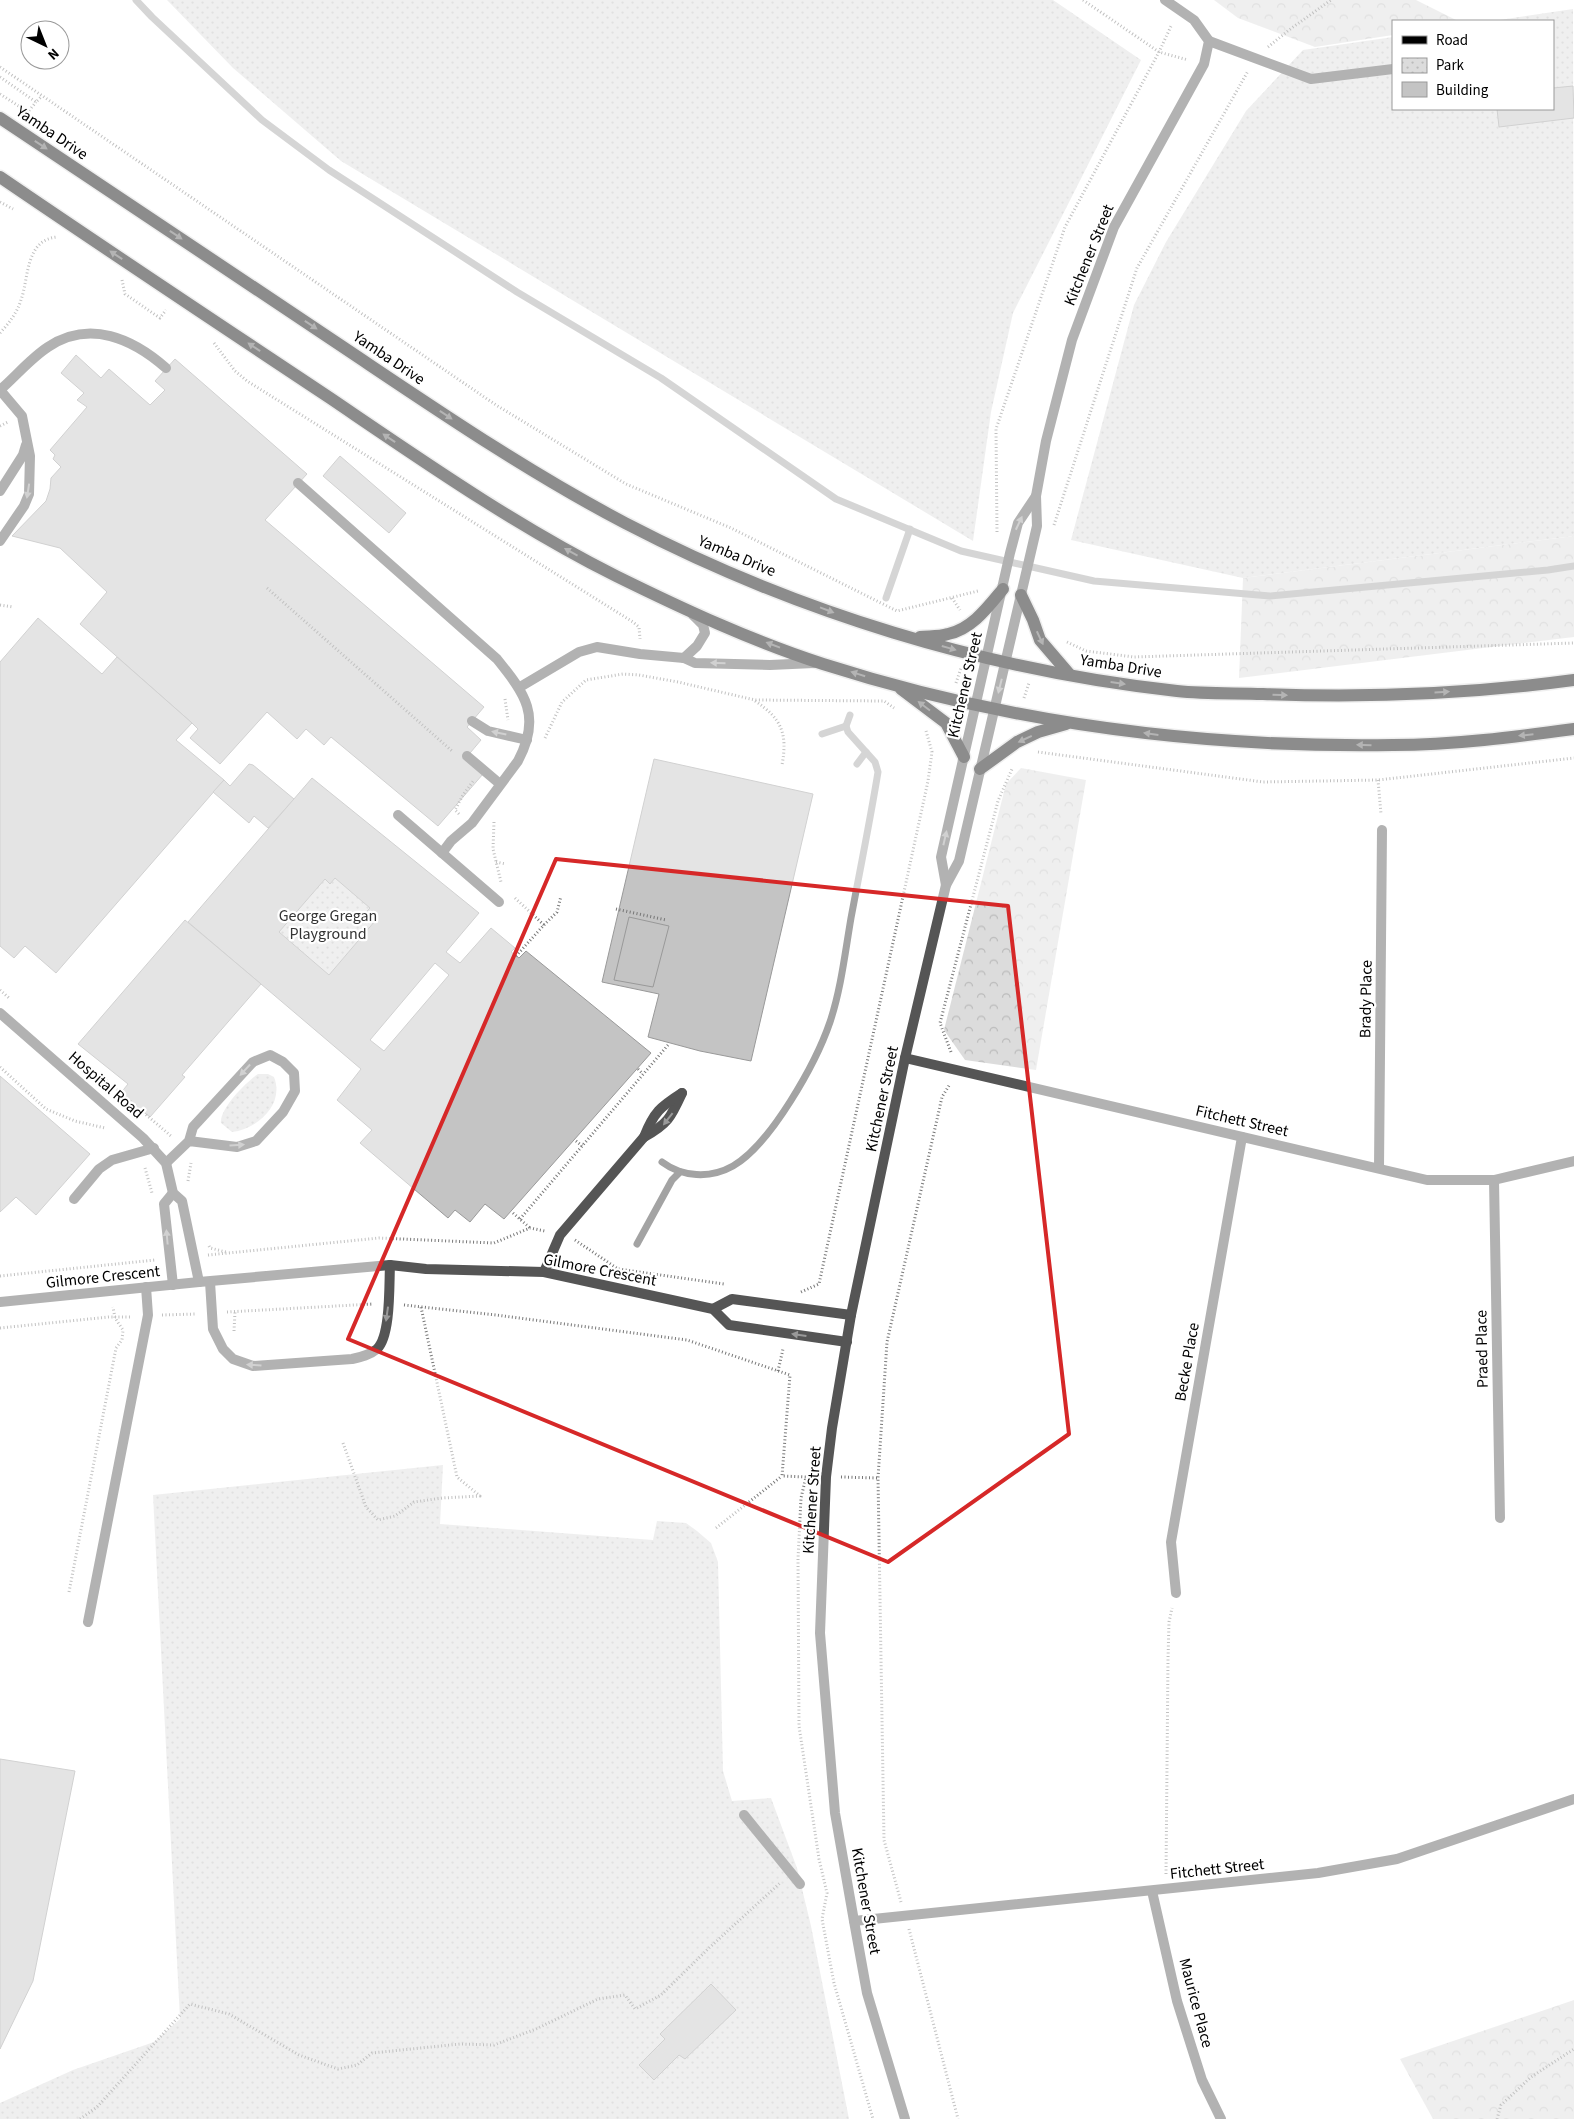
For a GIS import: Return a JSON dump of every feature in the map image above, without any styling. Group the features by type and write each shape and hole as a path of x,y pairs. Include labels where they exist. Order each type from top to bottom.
{"main road":[{"name":"Yamba Drive","path":"0,118 449,417 549,481 627,524 733,573 836,613 966,653 1006,663 1070,675 1180,691 1312,696 1487,690 1574,680"},
{"path":"0,177 450,478 550,541 614,575 685,609 723,626 819,662 897,686 1019,715 1181,737 1285,744 1396,746 1574,730"},
{"path":"912,637 949,634 969,624 985,612 1002,589"},
{"path":"1021,595 1040,640 1070,675"},
{"path":"897,686 946,723 964,757"},
{"path":"980,769 1017,742 1038,732 1070,723"}],"street":[{"path":"1165,0 1194,20 1209,41 1311,80 1392,69"},
{"name":"Kitchener Street","path":"905,2119 867,1993 836,1813 820,1633 826,1477 832,1428 851,1315 906,1058 946,885 959,861 1006,663 1036,526 1036,496 1046,441 1072,340 1114,227 1204,64 1209,41"},
{"path":"0,541 24,506 29,494 30,456 22,416 0,390 49,346 88,333 121,338 151,355 166,368"},
{"path":"0,492 23,455 26,443"},
{"path":"298,483 497,659 520,688 526,700 528,713 527,740 518,761 472,823 451,841 442,853"},
{"name":"Kitchener Street","path":"946,885 941,857 1010,553 1018,523 1036,496"},
{"path":"684,658 698,646 705,633 703,625 685,609"},
{"path":"520,688 588,649 608,648 640,654 684,658 695,663 770,665 819,662"},
{"path":"472,722 488,731 527,740"},
{"path":"462,756 500,784"},
{"path":"398,815 498,902"},
{"name":"Brady Place","path":"1379,1168 1382,830"},
{"name":"Hospital Road","path":"0,1013 154,1148 166,1163 173,1192 182,1202 204,1282"},
{"path":"166,1163 189,1141 193,1127 253,1062 270,1055 283,1062 294,1073 295,1090 283,1112 256,1141 237,1147 189,1141"},
{"name":"Fitchett Street","path":"906,1058 1427,1180 1494,1180 1574,1161"},
{"path":"544,1272 560,1235 644,1137"},
{"name":"Becke Place","path":"1176,1593 1171,1542 1242,1137"},
{"path":"74,1199 98,1169 112,1160 154,1148"},
{"name":"Praed Place","path":"1494,1180 1500,1518"},
{"path":"172,1285 164,1204 173,1192"},
{"path":"204,1282 212,1313 213,1329 223,1349 233,1359 253,1366 352,1359 367,1355 378,1347 384,1337 390,1265"},
{"name":"Gilmore Crescent","path":"0,1302 390,1265 426,1269 544,1272 713,1309 728,1325 847,1342"},
{"path":"88,1622 148,1315 146,1287"},
{"path":"713,1309 732,1299 851,1315"},
{"name":"Fitchett Street","path":"854,1921 1318,1873 1397,1860 1574,1799"},
{"path":"744,1816 800,1884"},
{"name":"Maurice Place","path":"1152,1891 1180,2010 1202,2080 1221,2119"}],"path":[{"path":"1083,0 1159,52 1204,64"},
{"path":"1053,526 1137,268 1255,58 1289,30 1331,0"},
{"path":"998,536 996,428 1065,227 1159,52 1178,9"},
{"path":"0,67 496,405 626,484 731,528 897,611 981,592"},
{"path":"0,77 36,102"},
{"path":"0,94 28,112 42,96"},
{"path":"0,202 17,211"},
{"path":"0,333 12,319 21,302 28,264 34,252 47,240 60,237 53,233"},
{"path":"128,281 122,277 126,294 160,318 167,307 174,312"},
{"path":"210,338 235,372 633,622 639,627 641,633 639,675"},
{"path":"267,588 462,756"},
{"path":"0,605 13,607"},
{"path":"1063,640 1086,651 1134,658 1574,642"},
{"path":"954,699 956,682 966,653"},
{"path":"1019,715 1029,685 1030,668"},
{"path":"543,742 562,702 586,680 623,674 639,675 755,700 884,701 899,711"},
{"path":"755,700 777,719 785,742 782,765"},
{"path":"794,1294 819,1284 928,781 932,752 928,733 922,727"},
{"path":"1034,752 1263,782 1378,780 1574,758"},
{"path":"958,2119 884,1840 878,1478 887,1342 942,1097 959,1071 940,1023 1002,787 1014,764"},
{"path":"1378,780 1382,830"},
{"path":"496,816 493,822 495,862 505,888"},
{"path":"495,862 506,864"},
{"path":"511,894 544,925"},
{"path":"516,956 557,912 561,896"},
{"path":"616,909 666,920"},
{"path":"520,1219 668,1045"},
{"path":"638,1069 643,1074"},
{"path":"576,1141 582,1146"},
{"path":"513,1213 530,1228"},
{"path":"69,1592 116,1348 122,1340 123,1330 115,1318 108,1265"},
{"path":"0,1328 109,1317 388,1303 688,1340 790,1375 782,1476"},
{"path":"343,1443 366,1507 378,1520 395,1516 414,1502 480,1496 457,1477 421,1307"},
{"path":"235,1312 233,1327 235,1335"},
{"path":"716,1528 782,1476 806,1477 801,1498 798,1559 799,1726 819,1859 827,1893 822,1920 834,1983 873,2119"},
{"path":"1166,1890 1169,1622 1176,1593"},
{"path":"80,2119 97,2108 190,2004 229,2014 299,2055 338,2069 357,2066 372,2052 460,2044 494,2045 536,2029 598,1999 625,1995 635,2009 661,1995 708,1948 791,1873"},
{"path":"1497,2119 1501,2105 1531,2077 1574,2048"}],"highlighted area":[{"path":"556,859 1008,906 1069,1434 888,1562 348,1339"}],"green space":[{"path":"167,0 1053,0 1141,60 1013,313 991,412 973,541 341,161 233,68"},
{"path":"1214,0 1416,0 1456,20 1392,20 1392,35 1315,47 1238,18"},
{"path":"1573,9 1574,536 1243,578 1071,540 1134,305 1166,242 1246,111 1303,50 1392,37 1392,110 1554,110 1554,20 1500,20"},
{"path":"1574,536 1574,637 1239,678 1243,578"},
{"path":"1021,768 1086,780 1036,1070 965,1060 944,1030 1006,784"},
{"name":"George Gregan Playground","path":"335,878 370,908 365,913 375,921 329,975 279,932 325,879 330,884"},
{"path":"258,1074 268,1074 274,1077 276,1097 272,1106 259,1121 251,1126 232,1132 221,1123 224,1111 240,1089"},
{"path":"443,1465 440,1524 653,1540 657,1521 686,1523 711,1543 718,1562 723,1771 732,1801 771,1798 797,1868 811,1926 849,2119 0,2119 0,2103 73,2070 154,2042 180,2019 153,1495"},
{"path":"1574,2000 1574,2119 1433,2119 1400,2059"}],"building":[{"path":"1573,86 1574,118 1499,127 1497,110 1554,110 1554,88"},
{"path":"76,355 101,378 109,369 150,405 165,390 155,381 175,359 307,474 265,520 484,707 467,727 481,740 465,759 483,774 438,826 331,737 324,745 306,729 297,739 267,712 220,764 190,738 198,729 192,723 80,624 107,592 60,548 12,536 46,501 51,478 61,467 53,459 55,455 50,450 87,407 77,400 84,393 61,373"},
{"path":"340,456 406,513 389,533 323,476"},
{"path":"38,618 102,674 117,657 192,723 176,740 224,780 56,973 25,946 14,958 0,946 0,662"},
{"path":"654,759 813,794 751,1061 700,1051 648,1037 659,994 602,982"},
{"path":"249,764 253,765 294,799 268,828 254,816 249,823 213,792 224,780 230,786"},
{"path":"312,778 479,913 446,952 460,963 491,928 515,948 511,952 519,958 526,951 651,1053 504,1219 485,1204 470,1222 455,1210 448,1218 360,1143 372,1130 337,1100 361,1069 188,922","holes":["335,878 370,908 365,913 375,921 329,975 279,932 325,879 330,884","435,963 449,975 384,1051 370,1040"]},
{"path":"629,917 669,926 653,987 614,980"},
{"path":"185,920 261,984 182,1075 185,1077 150,1117 120,1094 128,1084 78,1044"},
{"path":"0,1076 90,1154 36,1215 16,1197 0,1212"},
{"path":"0,1759 75,1771 33,1981 0,2049"},
{"path":"711,1984 736,2010 685,2059 679,2055 654,2080 639,2065 665,2039 660,2034"}],"waterway":[{"path":"136,0 262,120 329,170 517,292 661,378 836,499 961,551 1094,581 1270,596 1574,566"},
{"path":"886,598 910,529"},
{"path":"662,1162 678,1171 706,1174 715,1173 733,1166 748,1155 777,1122 803,1080 823,1039 830,1022 840,984 878,772 875,762 848,732 846,726 850,715"},
{"path":"822,734 846,726"},
{"path":"857,764 866,752"},
{"path":"637,1244 672,1180 680,1172"}]}
